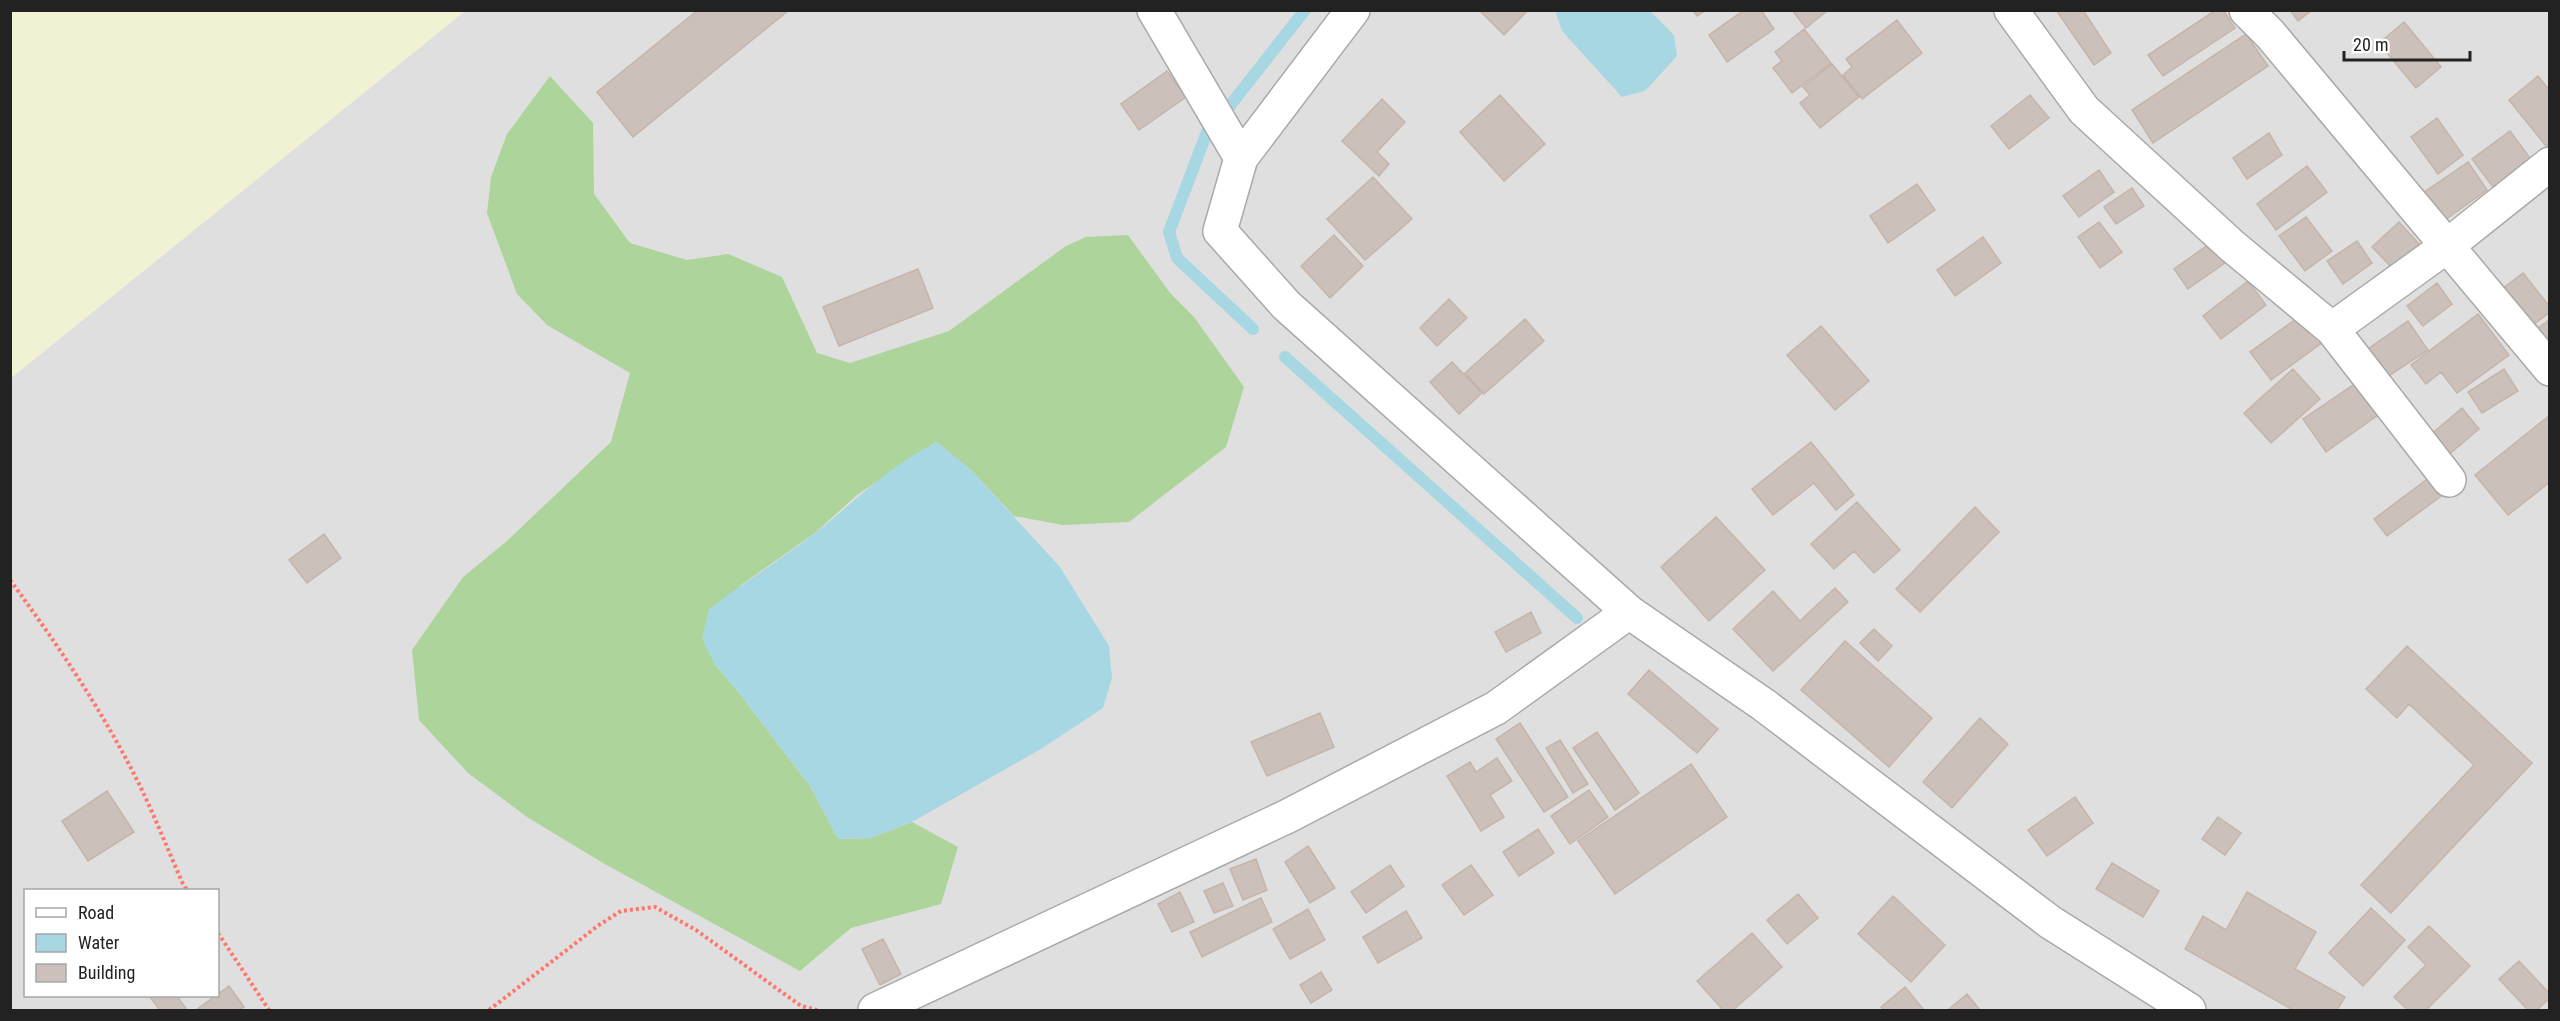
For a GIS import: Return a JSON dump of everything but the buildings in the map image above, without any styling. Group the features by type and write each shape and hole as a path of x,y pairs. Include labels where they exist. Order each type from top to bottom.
{"street":[{"path":"1154,10 1241,158"},
{"path":"1353,10 1241,158 1220,231 1286,305 1629,612 1764,705 2050,921 2189,1011"},
{"path":"2011,10 2084,110 2231,245 2332,329 2449,480"},
{"path":"2246,10 2270,34 2550,369"},
{"path":"2332,329 2447,246 2550,164"},
{"path":"875,1011 1288,816 1496,708 1629,612"}],"path":[{"path":"10,580 54,639 99,713 140,785 187,889"},
{"path":"489,1011 599,925 621,911 655,907 696,930 801,1006 817,1011"},
{"path":"219,935 269,1011"}],"shaded area":[{"path":"465,11 2549,11 2549,1010 11,1010 11,378"}],"green space":[{"path":"11,10 465,10 465,11 11,378"},
{"path":"550,76 593,123 594,194 630,243 687,260 728,254 782,277 817,353 850,363 949,331 1066,246 1086,237 1128,235 1170,293 1194,317 1244,387 1226,447 1129,522 1063,525 1014,516 971,470 936,442 857,495 815,533 741,585 714,663 810,786 838,839 871,838 912,822 958,847 941,904 851,928 800,971 603,863 527,817 468,773 419,720 412,650 463,577 507,541 611,442 630,373 547,325 517,294 487,213 491,177 507,134"}],"water":[{"path":"1559,10 1650,11 1674,35 1677,56 1645,91 1622,97 1562,31 1556,13"},
{"path":"937,442 971,470 1060,567 1109,646 1112,678 1103,708 1041,749 912,822 871,838 838,839 810,786 714,663 702,639 709,609 814,534 903,462"}],"waterway":[{"path":"1228,108 1305,10"},
{"path":"1207,132 1169,232 1177,258 1253,329"},
{"path":"1285,357 1577,618"}]}
